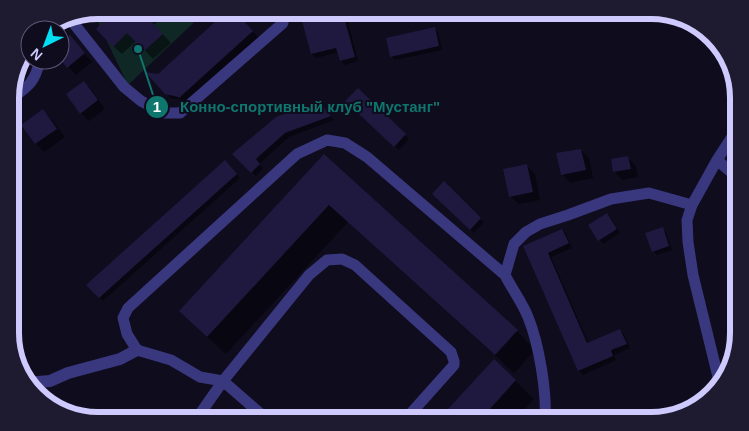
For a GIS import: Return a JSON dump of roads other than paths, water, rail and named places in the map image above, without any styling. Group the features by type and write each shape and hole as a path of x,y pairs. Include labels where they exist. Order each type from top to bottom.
{"street":[{"path":"37,383 50,381 68,373 120,360 137,350"}],"lane":[{"path":"73,23 124,87 141,101 165,113 180,113 283,23"},
{"path":"19,94 34,80 38,70"},
{"path":"259,412 223,381 200,378 171,360 137,350 127,334 123,318 128,308 297,154 327,140 345,143 367,156 505,275 528,317 538,352 546,412"},
{"path":"718,376 693,275 687,220 692,205 730,140"},
{"path":"717,160 730,171"},
{"path":"505,275 514,244 526,232 540,224 611,199 649,193 692,205"},
{"path":"201,412 223,381 309,274 327,260 342,259 355,265 451,352 454,365 412,412"}],"place":[{"name":"Конно-спортивный клуб \"Мустанг\"","path":"138,49"}]}
